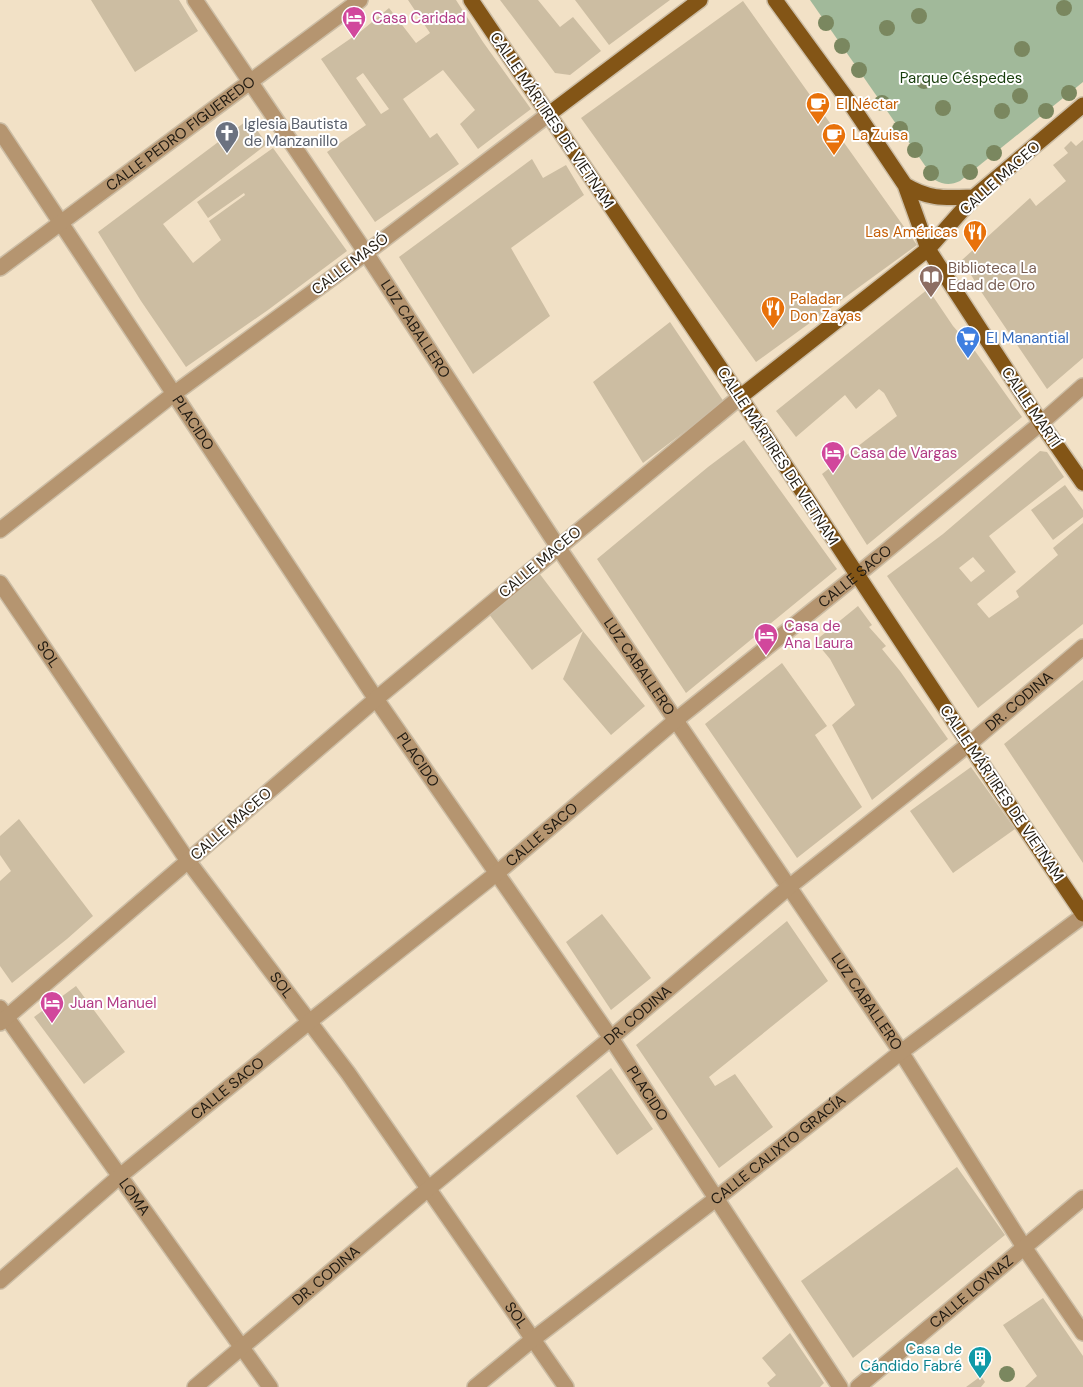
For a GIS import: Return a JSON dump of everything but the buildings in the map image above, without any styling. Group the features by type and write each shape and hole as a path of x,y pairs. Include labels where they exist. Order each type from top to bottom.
{"main road":[{"name":"CALLE MÁRTIRES DE VIETNAM","path":"471,0 740,397 1083,915"},
{"name":"CALLE MASÓ","path":"548,114 700,0"},
{"name":"CALLE MARTÍ","path":"779,2 905,185 928,249 1083,483"},
{"name":"CALLE MACEO","path":"740,397 928,249 974,197 1083,105"},
{"path":"905,185 920,194 933,197 974,197"}],"street":[{"name":"LUZ CABALLERO","path":"195,0 366,253 558,547 901,1052 1024,1247 1083,1333"},
{"name":"CALLE PEDRO FIGUEREDO","path":"0,268 360,0"},
{"name":"CALLE MASÓ","path":"0,530 175,393 366,253 548,114"},
{"name":"PLACIDO","path":"0,132 175,393 376,699 611,1038 840,1387"},
{"name":"CALLE SACO","path":"0,1281 120,1176 309,1022 497,873 676,720 857,575 1042,423 1083,386"},
{"name":"CALLE MACEO","path":"2,1016 188,861 376,699 740,397"},
{"name":"SOL","path":"0,583 188,861 348,1073 566,1387"},
{"name":"DR. CODINA","path":"195,1387 789,887 969,744 1083,646"},
{"name":"CALLE CALIXTO GRACÍA","path":"474,1387 901,1052 1083,915"},
{"name":"LOMA","path":"2,1016 120,1176 270,1387"},
{"name":"CALLE LOYNAZ","path":"858,1387 1083,1198"}],"green space":[{"name":"Parque Céspedes","path":"810,0 1083,0 1083,82 960,181 944,184 935,180"}],"place":[{"name":"Casa Caridad","path":"354,39"},
{"name":"El Néctar","path":"818,125"},
{"name":"Iglesia Bautista de Manzanillo","path":"227,154"},
{"name":"La Zuisa","path":"834,156"},
{"name":"Las Américas","path":"975,253"},
{"name":"Biblioteca La Edad de Oro","path":"931,298"},
{"name":"Paladar Don Zayas","path":"773,329"},
{"name":"El Manantial","path":"968,359"},
{"name":"Casa de Vargas","path":"833,474"},
{"name":"Casa de Ana Laura","path":"766,656"},
{"name":"Juan Manuel","path":"52,1024"},
{"name":"Casa de Cándido Fabré","path":"980,1379"}]}
